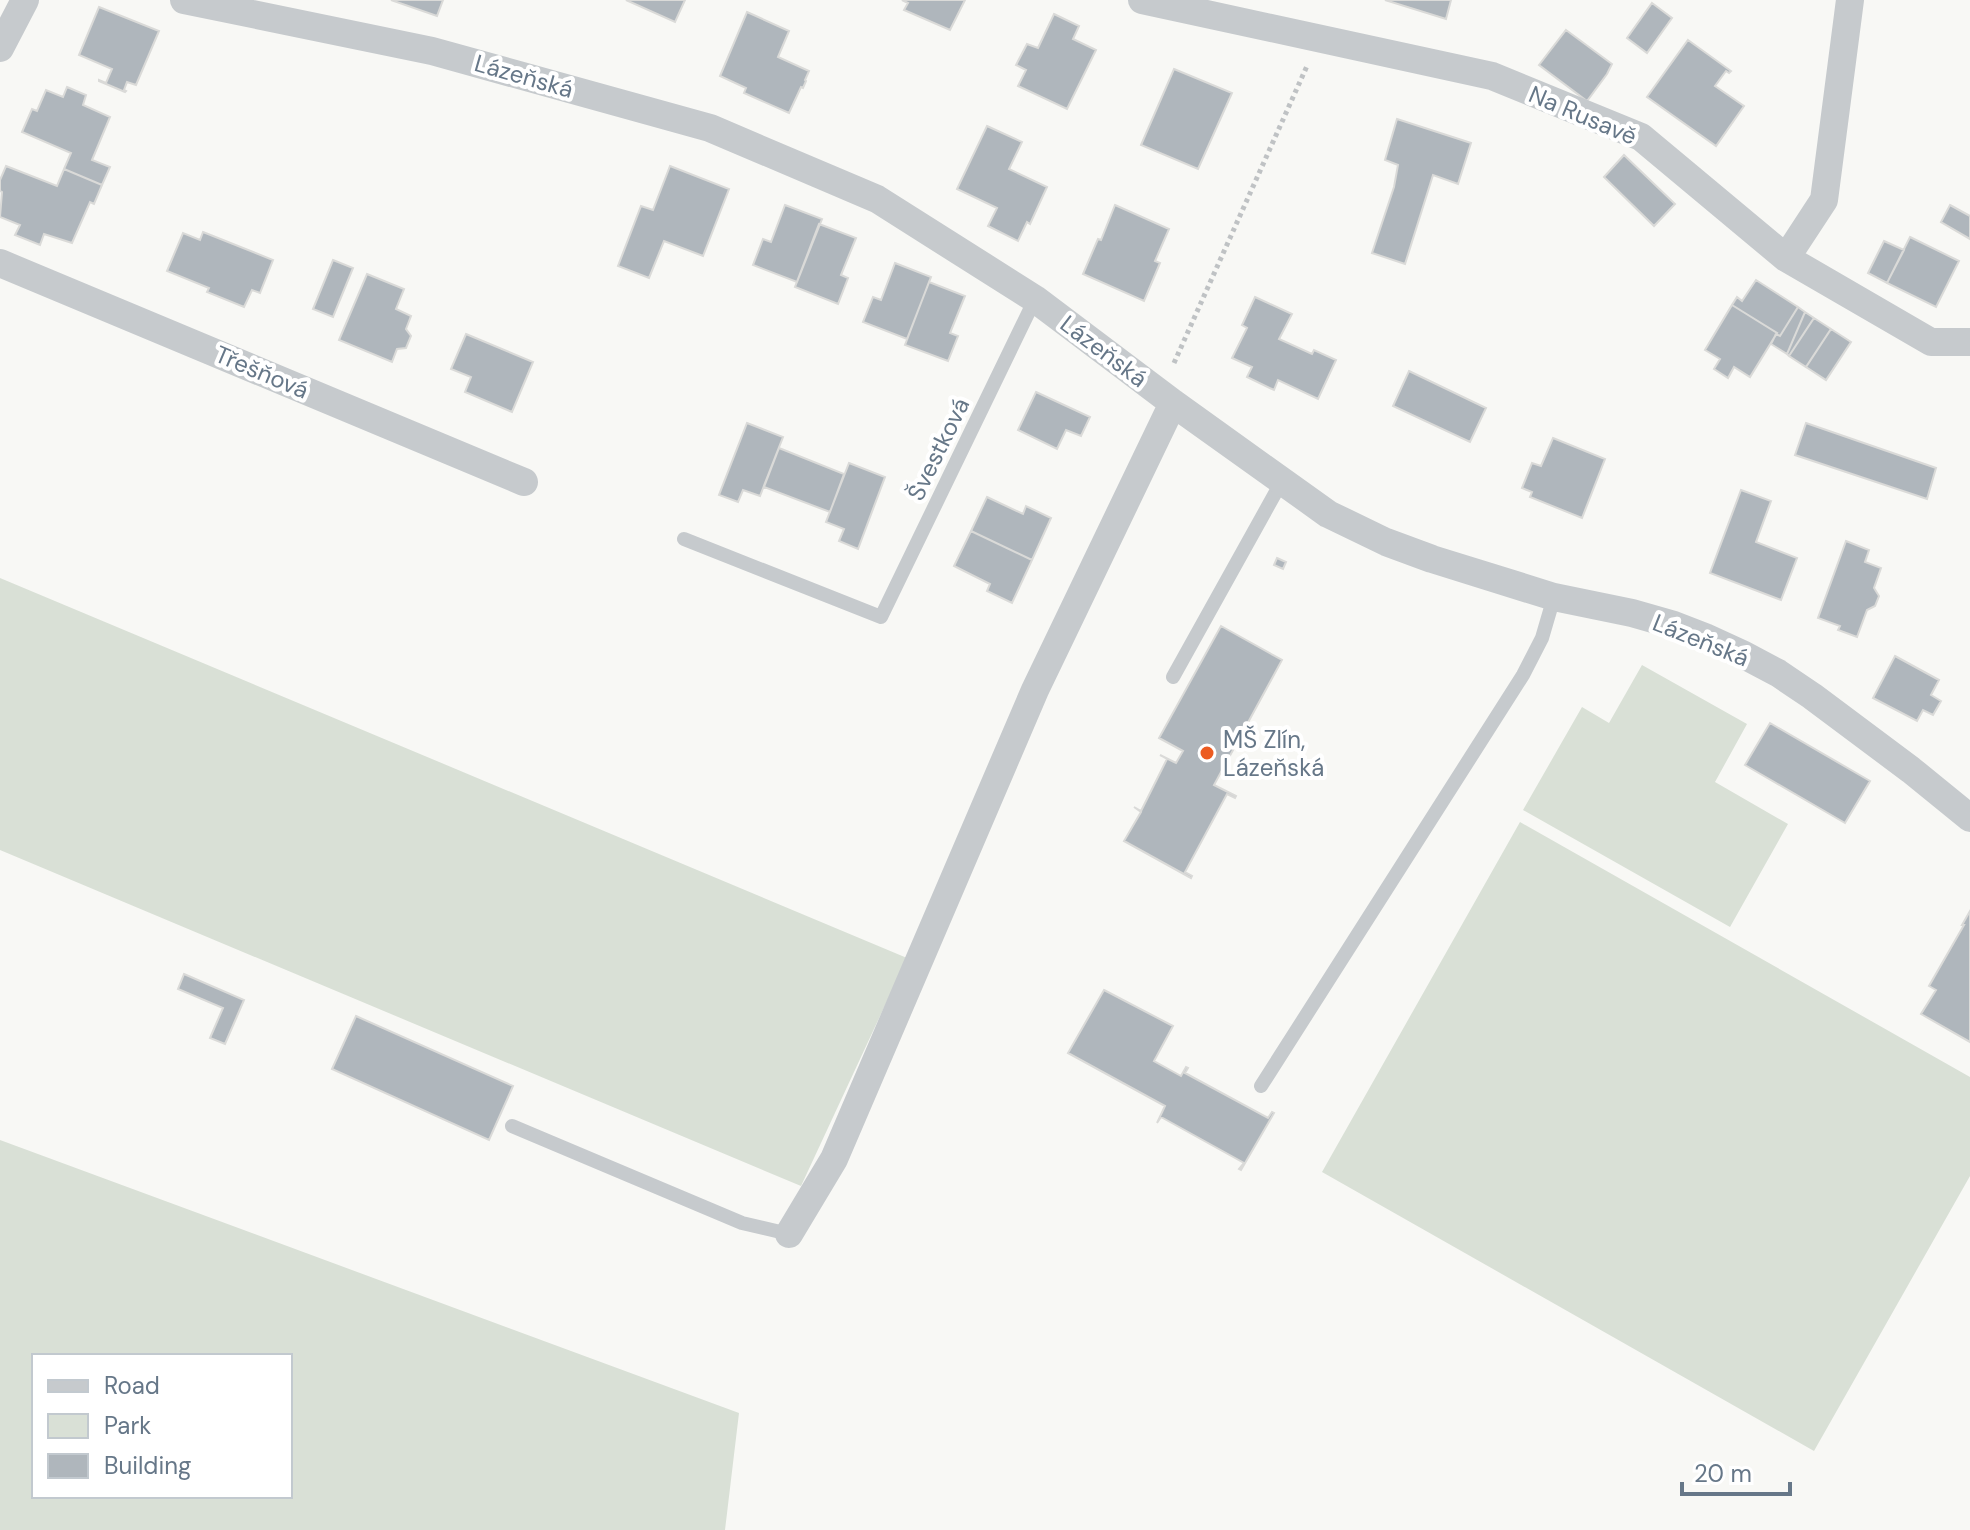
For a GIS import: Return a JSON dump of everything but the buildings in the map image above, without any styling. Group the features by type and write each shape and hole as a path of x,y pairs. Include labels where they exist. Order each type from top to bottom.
{"street":[{"path":"0,48 25,0"},
{"name":"Lázeňská","path":"184,0 432,51 710,128 877,199 1035,299 1328,514 1386,542 1446,563 1554,597 1674,625 1742,654 1812,696 1970,818"},
{"name":"Na Rusavě","path":"1142,0 1492,76 1641,137 1786,258 1931,342 1970,342"},
{"path":"1786,258 1824,200 1850,0"},
{"name":"Třešňová","path":"0,263 524,482"},
{"path":"789,1234 834,1159 1035,690 1167,398"}],"lane":[{"name":"Švestková","path":"684,539 881,617 1035,299"},
{"path":"1173,677 1282,481"},
{"path":"1261,1086 1523,675 1542,638 1554,597"},
{"path":"512,1126 742,1223 789,1234"}],"path":[{"path":"1167,398 1319,39"}],"green space":[{"path":"0,578 907,958 801,1186 0,850"},
{"path":"1642,665 1747,724 1715,782 1788,824 1730,927 1523,810 1582,707 1609,723"},
{"path":"1520,822 1970,1077 1970,1176 1814,1451 1322,1172"},
{"path":"0,1140 739,1413 725,1530 0,1530"}],"place":[{"name":"MŠ Zlín, Lázeňská","path":"1207,753"}]}
